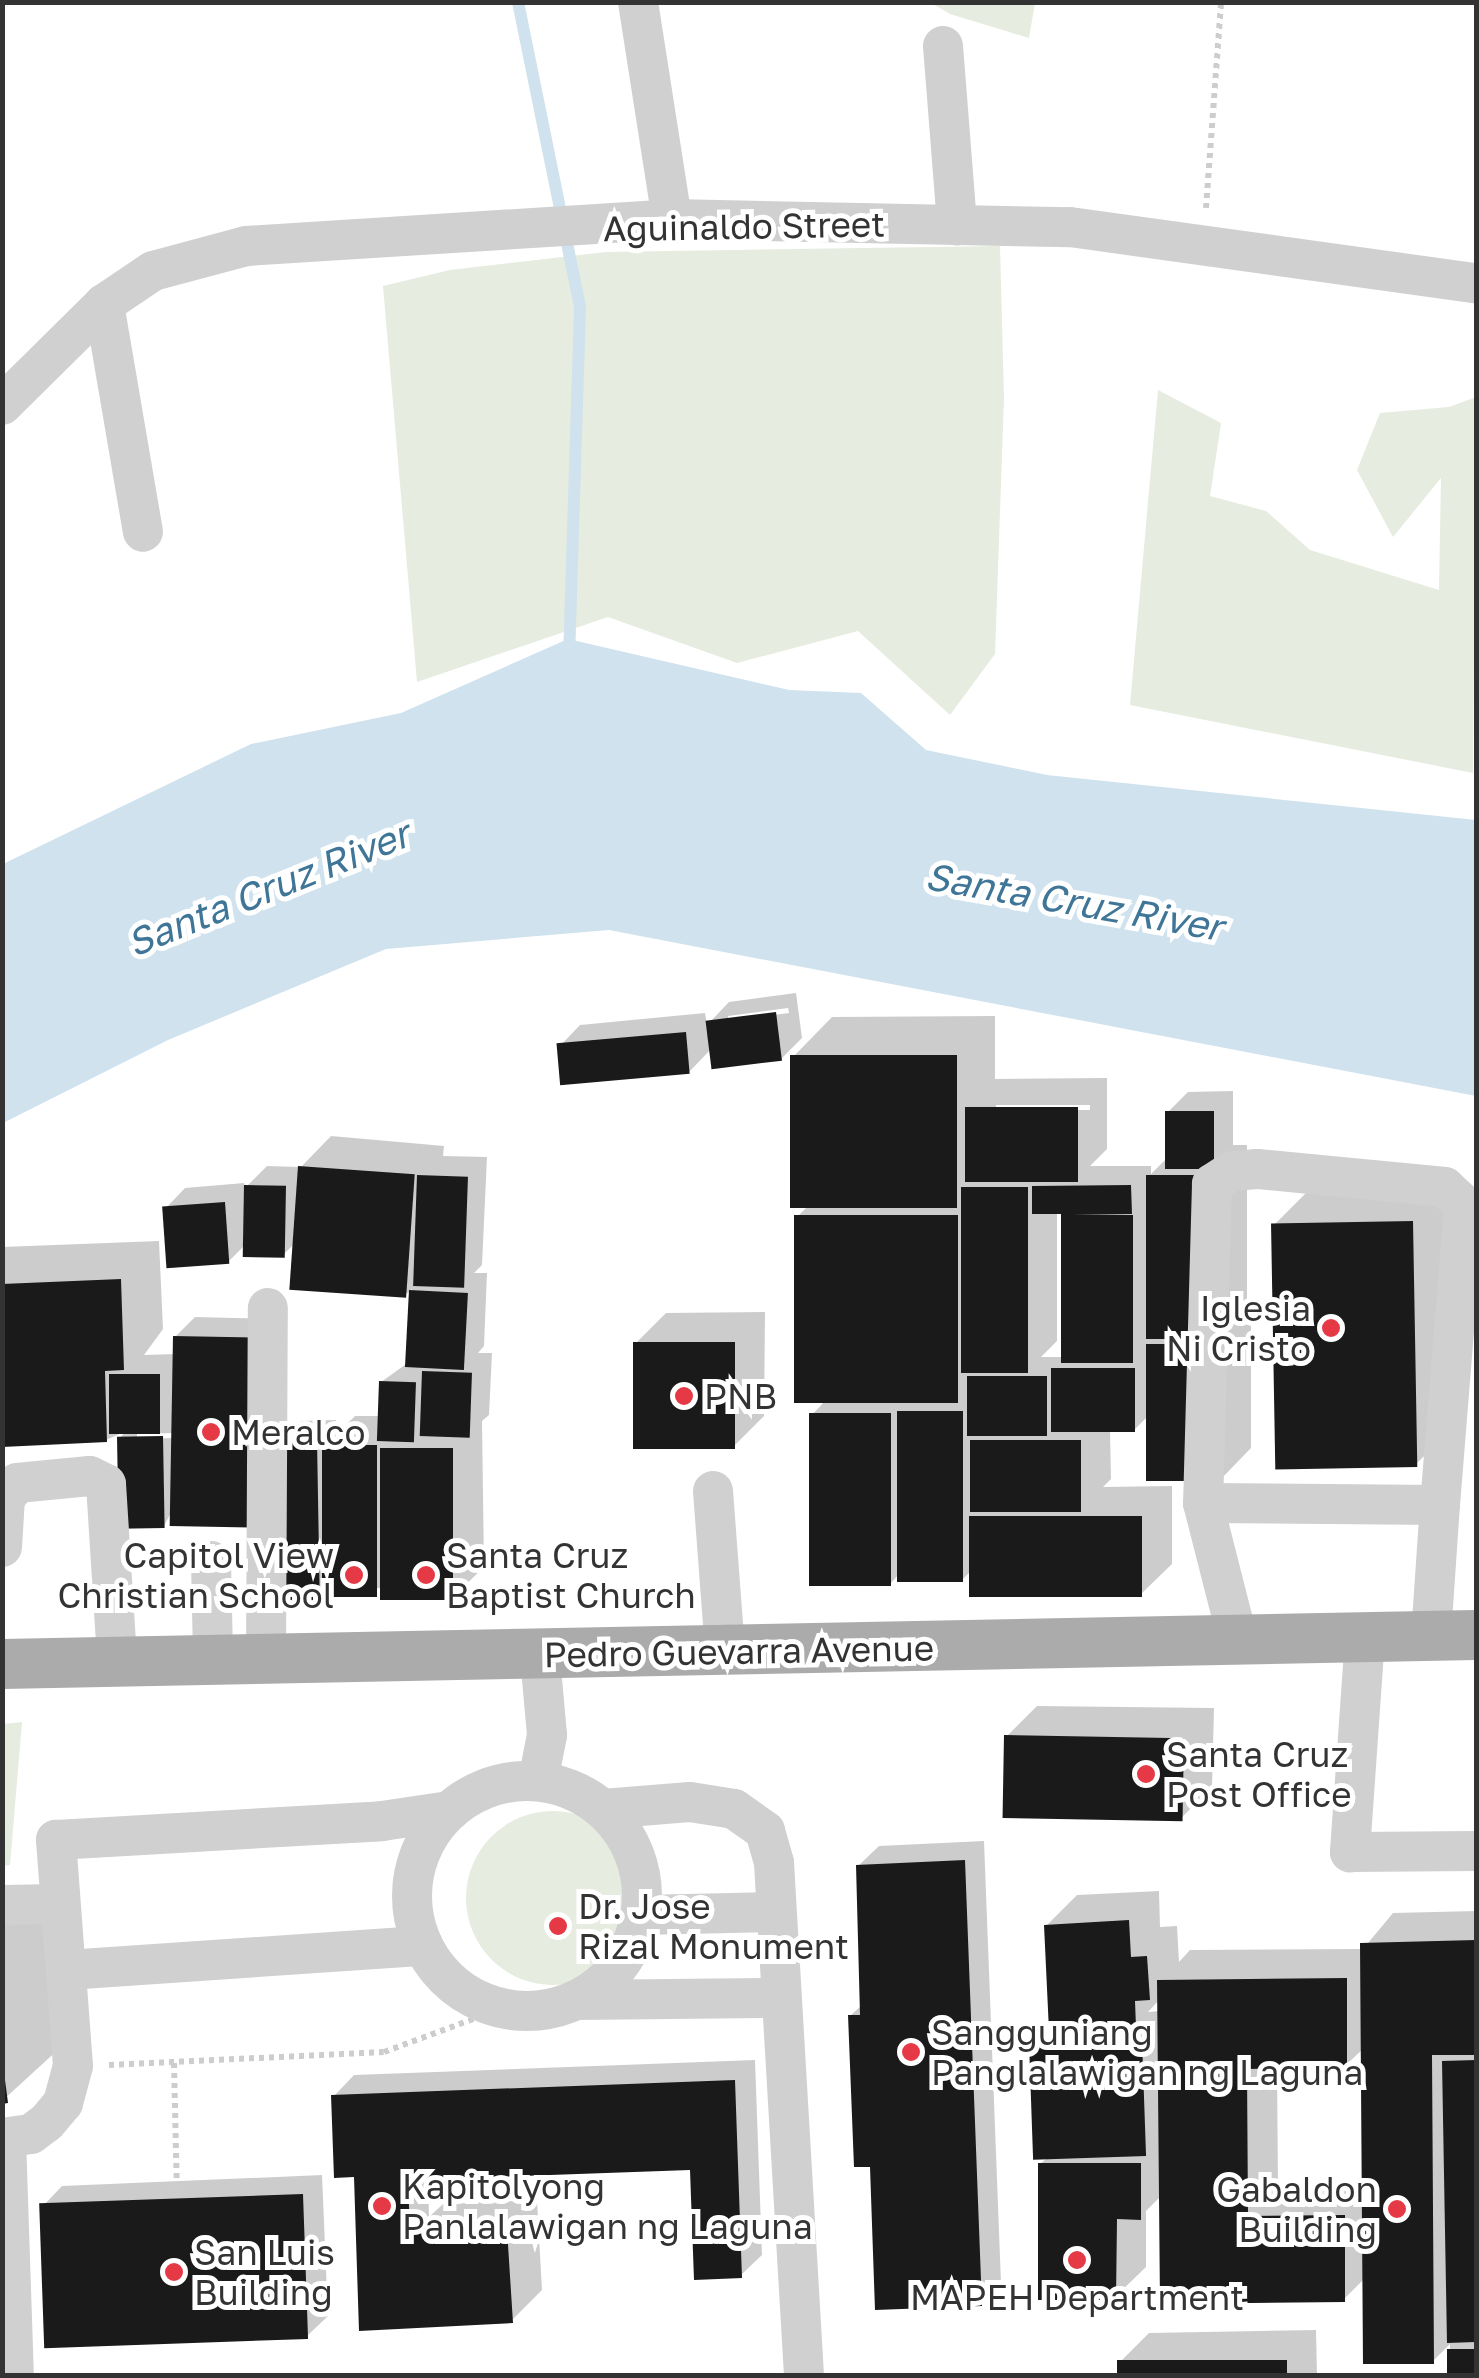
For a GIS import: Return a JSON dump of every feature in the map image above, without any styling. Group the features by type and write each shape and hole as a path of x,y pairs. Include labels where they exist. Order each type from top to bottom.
{"main road":[{"name":"Pedro Guevarra Avenue","path":"2,1664 117,1658 540,1656 1454,1635"}],"street":[{"path":"638,2 672,219"},
{"path":"943,46 957,225"},
{"name":"Aguinaldo Street","path":"2,405 104,304 154,271 246,246 553,231 672,219 1070,228 1476,283"},
{"path":"104,304 143,532"},
{"path":"1238,1640 1203,1504 1212,1184 1232,1171 1257,1169 1445,1187 1464,1205 1440,1505 1454,1635"},
{"path":"266,1657 268,1308"},
{"path":"2,1547 5,1498 17,1483 90,1476 106,1484 117,1658"},
{"path":"714,1491 725,1651"},
{"path":"1203,1504 1440,1505"},
{"path":"211,1561 213,1658"},
{"path":"1365,1637 1350,1852 1476,1852"},
{"path":"538,1780 547,1735 540,1656"},
{"path":"14,2376 4,2138 30,2134 47,2122 64,2103 73,2066 56,1840 382,1821 449,1810 491,1786 538,1780 562,1785 603,1809 631,1846 641,1915 626,1956 577,2000"},
{"path":"603,1809 690,1802 734,1809 766,1832 776,1912 777,1998 804,2376"},
{"path":"449,1810 413,1874 414,1923 423,1946 455,1986 500,2009 526,2012 577,2000 777,1998"},
{"path":"2,1906 60,1904"},
{"path":"641,1915 776,1912"},
{"path":"67,1970 423,1946"}],"path":[{"path":"1203,244 1220,2"},
{"path":"73,2066 384,2052 500,2009"},
{"path":"174,2062 177,2200"}],"shaded area":[{"path":"931,3 1035,3 1029,38 950,14"},
{"path":"1000,246 1004,398 995,654 950,715 858,631 737,663 608,617 417,682 383,286 450,270 606,252"},
{"path":"1158,390 1221,423 1210,496 1266,511 1310,550 1439,590 1441,478 1393,537 1357,470 1380,413 1449,407 1476,397 1473,773 1130,705"},
{"path":"22,1722 10,1865 3,1866 3,1724"},
{"path":"553,1811 586,1818 614,1837 633,1865 640,1898 633,1931 614,1959 586,1978 553,1985 520,1978 492,1959 473,1931 466,1898 473,1865 492,1837 520,1818"}],"water":[{"name":"Santa Cruz River","path":"568,639 789,690 861,693 926,750 1047,775 1476,820 1476,1096 609,930 386,949 168,1040 3,1123 3,864 251,744 401,713"}],"building":[{"path":"776,1012 782,1061 712,1069 706,1021"},
{"path":"686,1032 690,1074 560,1085 556,1043"},
{"path":"790,1055 957,1055 957,1208 790,1208"},
{"path":"965,1107 1078,1107 1078,1182 965,1182"},
{"path":"1165,1111 1214,1111 1214,1169 1165,1169"},
{"path":"298,1166 415,1174 406,1298 289,1290"},
{"path":"417,1175 468,1177 464,1288 413,1286"},
{"path":"1146,1175 1218,1175 1218,1339 1146,1339"},
{"path":"244,1185 286,1186 285,1258 243,1257"},
{"path":"1131,1185 1132,1214 1072,1215 1133,1215 1133,1363 1061,1363 1061,1214 1032,1214 1032,1186"},
{"path":"961,1187 1028,1187 1028,1373 961,1373"},
{"path":"225,1202 229,1264 166,1268 162,1206"},
{"path":"794,1215 958,1215 958,1403 794,1403"},
{"path":"1413,1221 1417,1467 1275,1469 1271,1223"},
{"path":"121,1279 124,1370 105,1371 107,1442 2,1447 2,1284"},
{"path":"409,1290 468,1293 464,1370 405,1367"},
{"name":"Meralco","path":"173,1336 254,1337 251,1527 170,1526"},
{"name":"PNB","path":"633,1342 735,1342 735,1449 633,1449"},
{"path":"1146,1344 1221,1344 1221,1481 1146,1481"},
{"path":"1051,1368 1135,1368 1135,1432 1051,1432"},
{"path":"422,1371 472,1373 470,1438 420,1436"},
{"path":"109,1374 160,1374 160,1434 109,1434"},
{"path":"967,1376 1047,1376 1047,1436 967,1436"},
{"path":"379,1381 416,1382 414,1442 377,1441"},
{"path":"897,1411 963,1411 963,1582 897,1582"},
{"path":"809,1413 891,1413 891,1586 809,1586"},
{"path":"163,1436 165,1528 119,1529 117,1437"},
{"path":"317,1440 320,1602 281,1603 278,1441"},
{"path":"970,1440 1081,1440 1081,1512 970,1512"},
{"path":"322,1445 377,1445 377,1597 322,1597"},
{"path":"380,1448 453,1448 453,1600 380,1600"},
{"path":"969,1516 1142,1516 1142,1597 969,1597"},
{"path":"1004,1735 1184,1738 1183,1821 1003,1818"},
{"name":"Sangguniang Panglalawigan ng Laguna","path":"965,1860 982,2306 875,2310 870,2167 854,2167 848,2015 860,2015 856,1865"},
{"path":"1129,1920 1131,1957 1147,1956 1150,2000 1135,2001 1136,2027 1049,2031 1044,1925"},
{"name":"Gabaldon Building","path":"1476,1940 1476,2055 1432,2055 1434,2364 1363,2364 1360,1943"},
{"path":"1347,1978 1347,2067 1247,2069 1248,2216 1345,2215 1345,2302 1160,2304 1157,1980"},
{"path":"1142,2040 1146,2156 1033,2160 1029,2044"},
{"path":"2,2057 8,2103 2,2104"},
{"path":"1476,2060 1476,2342 1447,2343 1442,2061"},
{"name":"Kapitolyong Panlalawigan ng Laguna","path":"735,2080 742,2278 694,2280 690,2170 408,2180 410,2233 507,2229 513,2323 359,2331 354,2177 334,2178 331,2095"},
{"name":"MAPEH Department","path":"1038,2163 1141,2163 1141,2220 1117,2219 1116,2300 1038,2300"},
{"name":"San Luis Building","path":"303,2194 308,2339 44,2348 39,2203"},
{"path":"1447,2349 1476,2349 1476,2376 1447,2376"},
{"path":"1117,2360 1287,2360 1287,2376 1117,2376"}],"waterway":[{"path":"518,2 580,308 569,654"}],"place":[{"name":"Iglesia Ni Cristo","path":"1331,1328"},
{"name":"PNB","path":"684,1396"},
{"name":"Meralco","path":"211,1432"},
{"name":"Capitol View Christian School","path":"354,1575"},
{"name":"Santa Cruz Baptist Church","path":"426,1575"},
{"name":"Santa Cruz Post Office","path":"1146,1774"},
{"name":"Dr. Jose Rizal Monument","path":"558,1926"},
{"name":"Sangguniang Panglalawigan ng Laguna","path":"911,2052"},
{"name":"Kapitolyong Panlalawigan ng Laguna","path":"382,2206"},
{"name":"Gabaldon Building","path":"1397,2209"},
{"name":"MAPEH Department","path":"1077,2260"},
{"name":"San Luis Building","path":"174,2272"}]}
